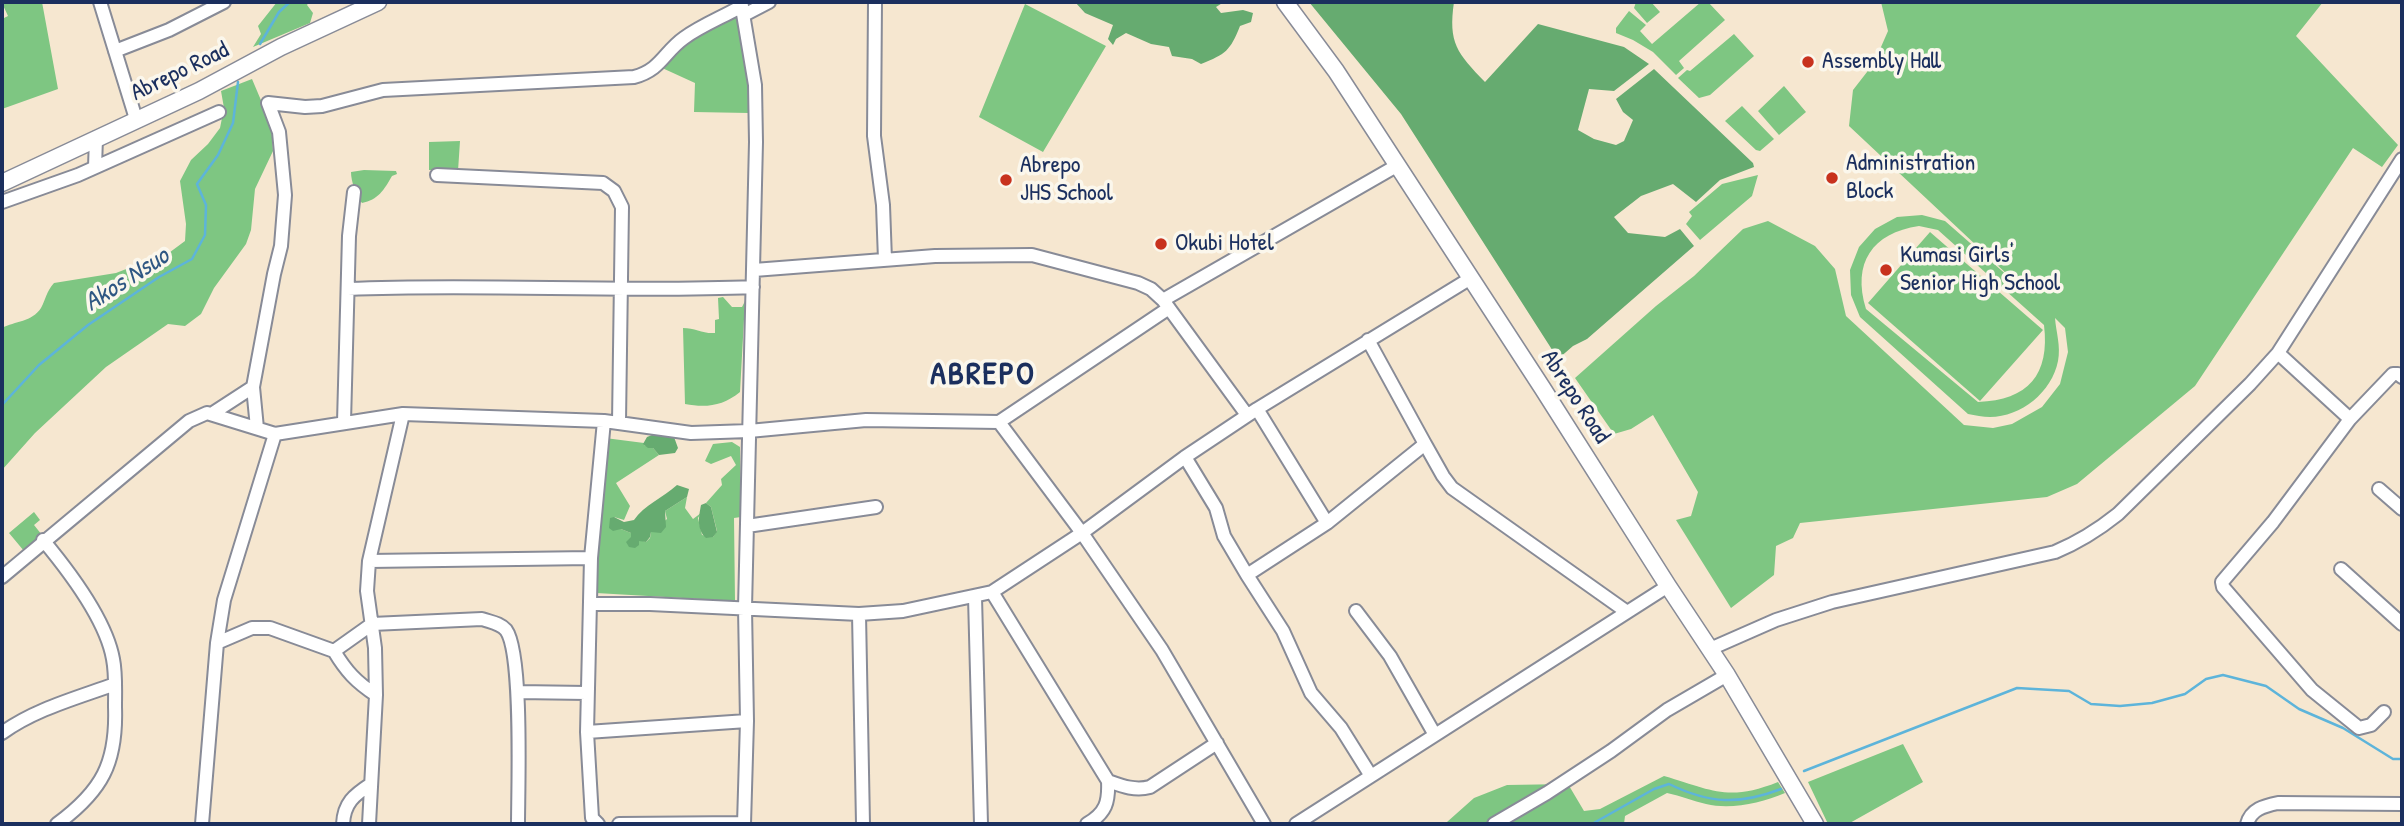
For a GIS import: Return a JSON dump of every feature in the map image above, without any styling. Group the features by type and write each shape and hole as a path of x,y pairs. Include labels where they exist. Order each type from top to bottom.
{"main road":[{"name":"Abrepo Road","path":"2,183 199,91 281,47 378,2"},
{"name":"Abrepo Road","path":"1284,2 1336,71 1398,165 1727,674 1815,824"}],"street":[{"path":"100,2 136,119"},
{"path":"115,51 169,30 224,2"},
{"path":"257,428 253,387 281,246 285,195 279,132 268,103 322,106 383,90 634,77 647,74 658,66 685,37 743,8 769,2"},
{"path":"875,2 874,136 883,205 885,260"},
{"path":"619,824 744,824 747,721 745,608 754,270 755,85 743,8"},
{"path":"2,202 94,167 219,112"},
{"path":"94,167 96,138"},
{"path":"1710,649 1776,620 1832,602 2004,565 2055,552 2079,542 2118,514 2278,353 2402,160"},
{"path":"213,413 275,434 403,414 604,421 691,433 749,431 866,420 999,422 1166,304 1398,165"},
{"path":"437,175 603,183 614,191 622,206 619,422"},
{"path":"344,422 349,236 354,191"},
{"path":"754,270 935,256 1032,255 1138,283 1151,289 1166,304 1252,412 1327,523"},
{"path":"590,604 650,604 859,614 903,611 992,592 1082,533 1185,457 1252,412 1471,278"},
{"path":"348,289 398,287 684,290 753,287"},
{"path":"1368,340 1452,488 1626,612"},
{"path":"2278,353 2350,419"},
{"path":"2384,712 2371,725 2359,728 2327,703 2312,690 2222,582 2273,522 2350,419 2393,374 2402,377"},
{"path":"2,577 43,540 189,421 197,415 213,413 253,387"},
{"path":"369,824 376,695 375,648 367,591 369,561 403,414"},
{"path":"598,824 592,818 587,693 591,558 604,421"},
{"path":"999,422 1082,533 1162,650 1264,824"},
{"path":"202,824 217,643 224,600 275,434"},
{"path":"1247,575 1327,523 1425,444"},
{"path":"1185,457 1216,508 1224,536 1283,631 1311,693 1341,728 1371,776"},
{"path":"2379,489 2402,509"},
{"path":"747,526 877,507"},
{"path":"43,540 67,568 101,626 113,658 115,684 116,729 103,777 85,803 57,824"},
{"path":"369,561 591,558"},
{"path":"2341,569 2402,624"},
{"path":"1296,824 1668,586"},
{"path":"992,592 1108,781 1109,799 1105,808 1098,818 1087,824"},
{"path":"975,597 981,824"},
{"path":"1356,611 1390,656 1436,735"},
{"path":"859,614 863,824"},
{"path":"334,651 372,624 482,620 506,630 512,643 517,692 518,824"},
{"path":"217,643 252,628 270,628 334,651 346,672 376,695"},
{"path":"1494,824 1547,793 1667,710 1727,674"},
{"path":"2,733 42,711 115,684"},
{"path":"517,692 587,693"},
{"path":"587,732 747,721"},
{"path":"1108,781 1142,790 1217,743"},
{"path":"343,824 344,810 352,796 371,784"},
{"path":"2247,824 2250,816 2262,806 2278,803 2402,804"}],"green space":[{"path":"42,2 58,89 2,109 2,19 8,16 2,3"},
{"path":"277,2 309,2 307,5 313,13 310,23 253,47 261,34 258,26"},
{"path":"1075,2 1224,2 1216,7 1221,13 1243,10 1253,13 1251,22 1240,26 1226,51 1201,64 1192,59 1172,56 1169,47 1151,44 1126,33 1116,39 1113,45 1108,39 1113,25 1085,13"},
{"path":"1309,2 1454,2 1452,28 1457,46 1461,55 1485,82 1538,24 1624,47 1649,64 1614,91 1589,89 1578,130 1594,139 1616,145 1624,141 1633,120 1623,112 1616,99 1654,69 1753,163 1754,167 1720,180 1696,202 1673,184 1641,196 1614,217 1628,233 1665,237 1680,229 1694,246 1587,339 1573,346 1558,359 1401,114"},
{"path":"1636,2 1651,2 1660,12 1647,23 1634,8"},
{"path":"1701,2 1708,2 1725,20 1679,61 1684,68 1676,75 1653,52 1616,33 1616,28 1629,11 1646,25 1640,31 1652,44"},
{"path":"1881,2 2323,2 2296,36 2398,145 2382,167 2353,148 2195,386 2077,484 2047,497 1800,523 1793,538 1776,546 1774,575 1731,608 1676,520 1691,516 1698,492 1653,415 1631,429 1614,434 1575,378 1694,276 1743,229 1768,221 1815,246 1835,269 1846,316 1964,425 1993,428 2012,424 2042,407 2060,384 2068,352 2065,328 2055,318 2059,355 2049,383 2024,407 2013,413 1990,417 1968,414 1860,317 1851,295 1850,270 1859,247 1875,229 1897,217 1922,215 1945,221 2025,291 1849,126 1853,90 1874,63 1888,31","holes":["1919,226 1938,230 2044,325 2045,343 2039,371 2032,382 2010,396 1978,402 1866,309 1862,293 1864,264 1878,243 1889,235"]},
{"path":"1025,4 1106,46 1043,152 979,117"},
{"path":"737,15 750,76 749,113 694,112 695,83 660,67 680,44"},
{"path":"1734,34 1754,56 1710,95 1699,98 1678,78"},
{"path":"252,79 271,124 273,151 255,189 251,230 246,244 214,288 201,314 185,326 168,324 106,367 35,433 2,470 2,328 37,313 54,283 116,273 139,264 158,261 185,241 186,224 180,181 191,160 220,128 224,108 221,91"},
{"path":"1784,86 1806,112 1779,135 1758,111"},
{"path":"1742,106 1774,139 1760,151 1725,121"},
{"path":"460,141 458,171 429,170 429,142"},
{"path":"396,171 397,174 392,176 376,197 362,203 354,188 351,172"},
{"path":"1758,175 1752,196 1700,240 1686,224 1692,216 1689,212 1722,184"},
{"path":"1930,232 2043,330 1980,401 1868,303"},
{"path":"723,297 732,307 742,307 745,301 740,392 714,405 685,404 683,328 715,333 715,320 719,319 718,298"},
{"path":"647,437 674,437 678,448 675,453 659,455 653,448 643,444"},
{"path":"605,438 644,443 659,455 616,483 630,506 624,520 614,517 621,529 631,533 631,537 646,542 651,532 667,519 665,511 687,497 685,508 693,519 701,513 698,518 702,535 713,537 717,531 711,507 706,503 722,485 721,479 736,465 731,456 711,464 705,461 713,444 732,442 740,447 741,517 734,518 735,601 596,593"},
{"path":"677,485 689,489 687,497 665,511 666,527 661,533 651,532 646,542 639,541 635,548 629,547 626,542 631,533 609,528 610,518 624,522 634,520"},
{"path":"706,503 711,507 717,532 713,537 706,538 699,522 701,505"},
{"path":"34,512 40,520 34,525 42,535 24,551 9,533"},
{"path":"1903,744 1923,782 1848,824 1828,824 1808,782"},
{"path":"1664,776 1720,792 1733,793 1778,782 1785,793 1736,806 1716,806 1667,793 1625,816 1624,824 1447,824 1474,798 1507,785 1568,784 1584,811 1600,809"}],"waterway":[{"name":"Akos Nsuo","path":"260,44 279,12 290,2"},
{"name":"Akos Nsuo","path":"2,405 39,365 88,325 159,277 192,259 205,235 206,205 197,184 218,155 233,123 238,82"},
{"path":"1804,771 2017,688 2069,691 2091,704 2120,706 2152,703 2185,694 2206,679 2223,675 2266,686 2299,709 2343,728 2393,759 2402,759"},
{"path":"1592,824 1654,789 1669,784 1711,799 1725,800 1752,798 1781,789"}],"place":[{"name":"Assembly Hall","path":"1808,62"},
{"name":"Administration Block","path":"1832,178"},
{"name":"Abrepo JHS School","path":"1006,180"},
{"name":"Okubi Hotel","path":"1161,244"},
{"name":"Kumasi Girls' Senior High School","path":"1886,270"}],"district":[{"name":"ABREPO","path":"983,375"}]}
